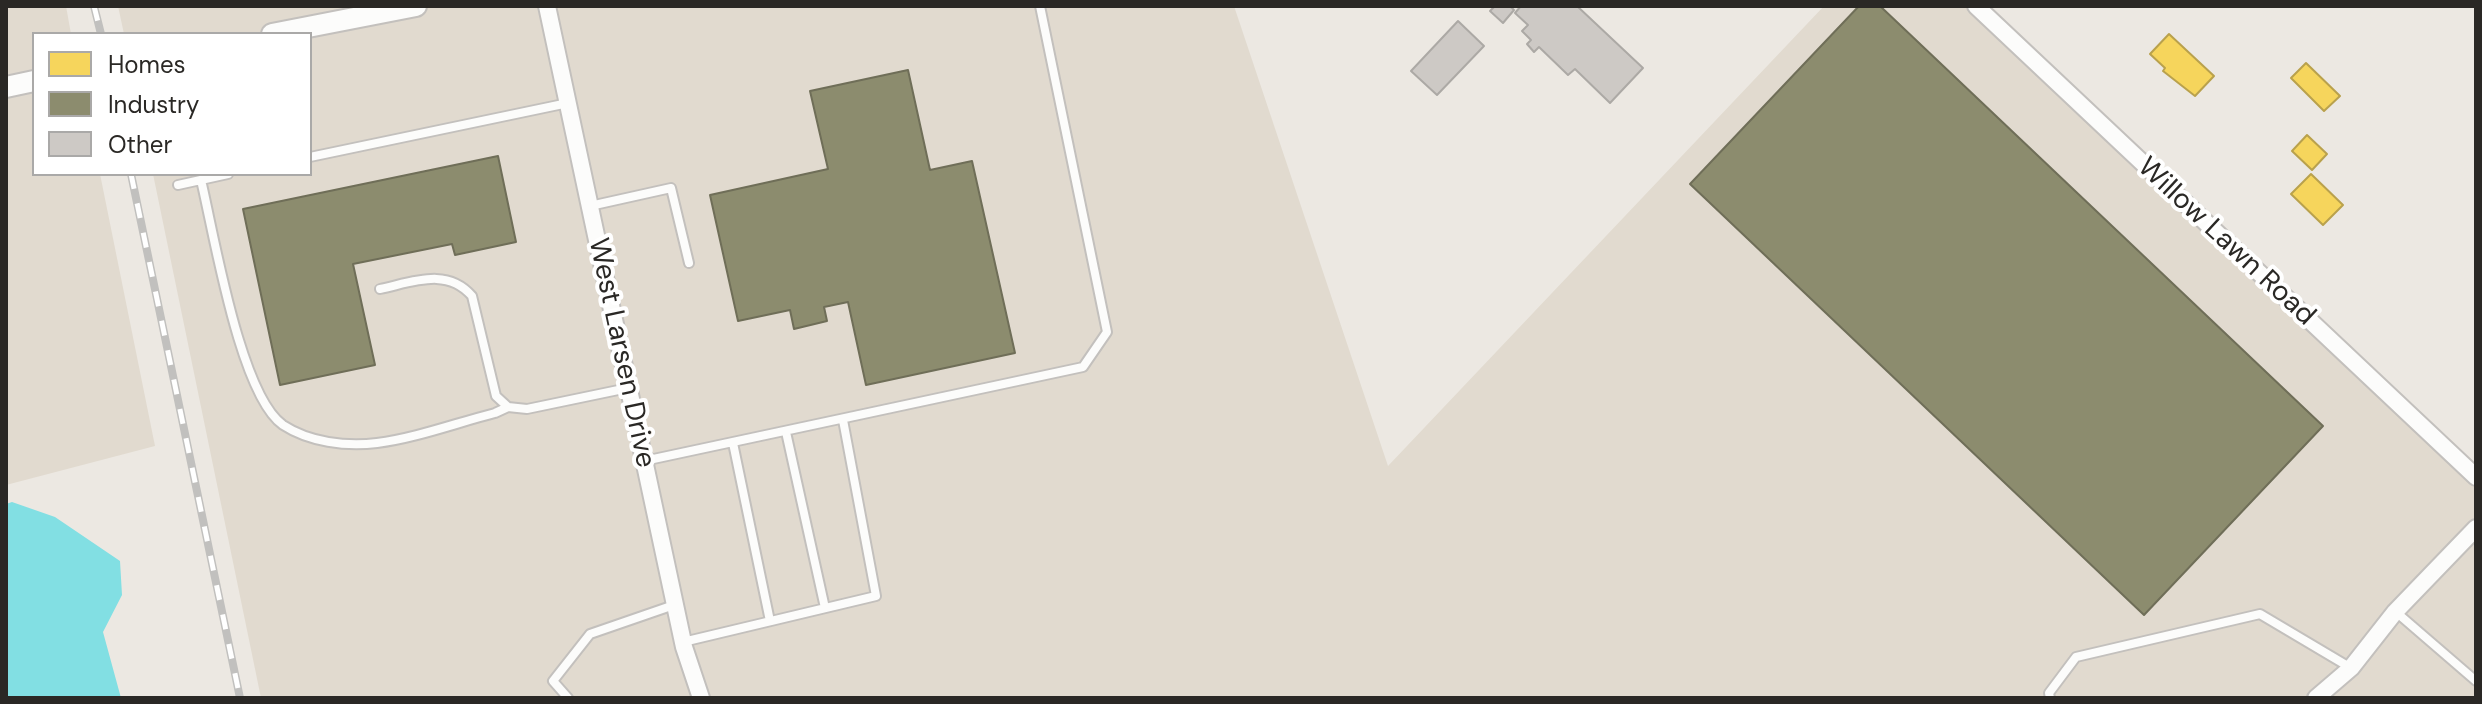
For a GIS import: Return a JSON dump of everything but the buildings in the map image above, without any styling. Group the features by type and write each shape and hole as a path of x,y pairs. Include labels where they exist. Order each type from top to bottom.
{"street":[{"path":"282,32 416,6"},
{"name":"West Larsen Drive","path":"547,6 683,642 701,698"},
{"name":"Willow Lawn Road","path":"1976,6 2476,477"},
{"path":"6,87 32,81"},
{"path":"2316,698 2351,668 2395,612 2476,528"}],"lane":[{"path":"644,461 1083,367 1107,332 1040,6"},
{"path":"312,157 568,103"},
{"path":"178,185 219,176"},
{"path":"201,180 247,366 264,404 281,424 325,442 376,443 508,407 527,409 629,388"},
{"path":"590,206 671,188 689,263"},
{"path":"380,289 435,277 463,286 472,296 496,396 508,407"},
{"path":"683,642 876,596 843,420"},
{"path":"786,432 825,608"},
{"path":"733,443 770,621"},
{"path":"568,698 553,681 590,634 675,605"},
{"path":"2395,612 2476,681"},
{"path":"2050,698 2049,693 2076,657 2260,614 2351,668"}],"shaded area":[{"path":"6,6 66,6 71,32 32,32 32,176 100,176 155,446 6,485"},
{"path":"118,6 1234,6 1388,466 1824,6 1976,6 2476,477 2476,698 261,698 153,176 312,176 312,32 124,32"}],"water":[{"path":"12,502 55,517 120,561 122,595 103,632 121,698 6,698 6,504"}],"railway":[{"path":"94,6 100,32"},
{"path":"131,176 240,698"}]}
